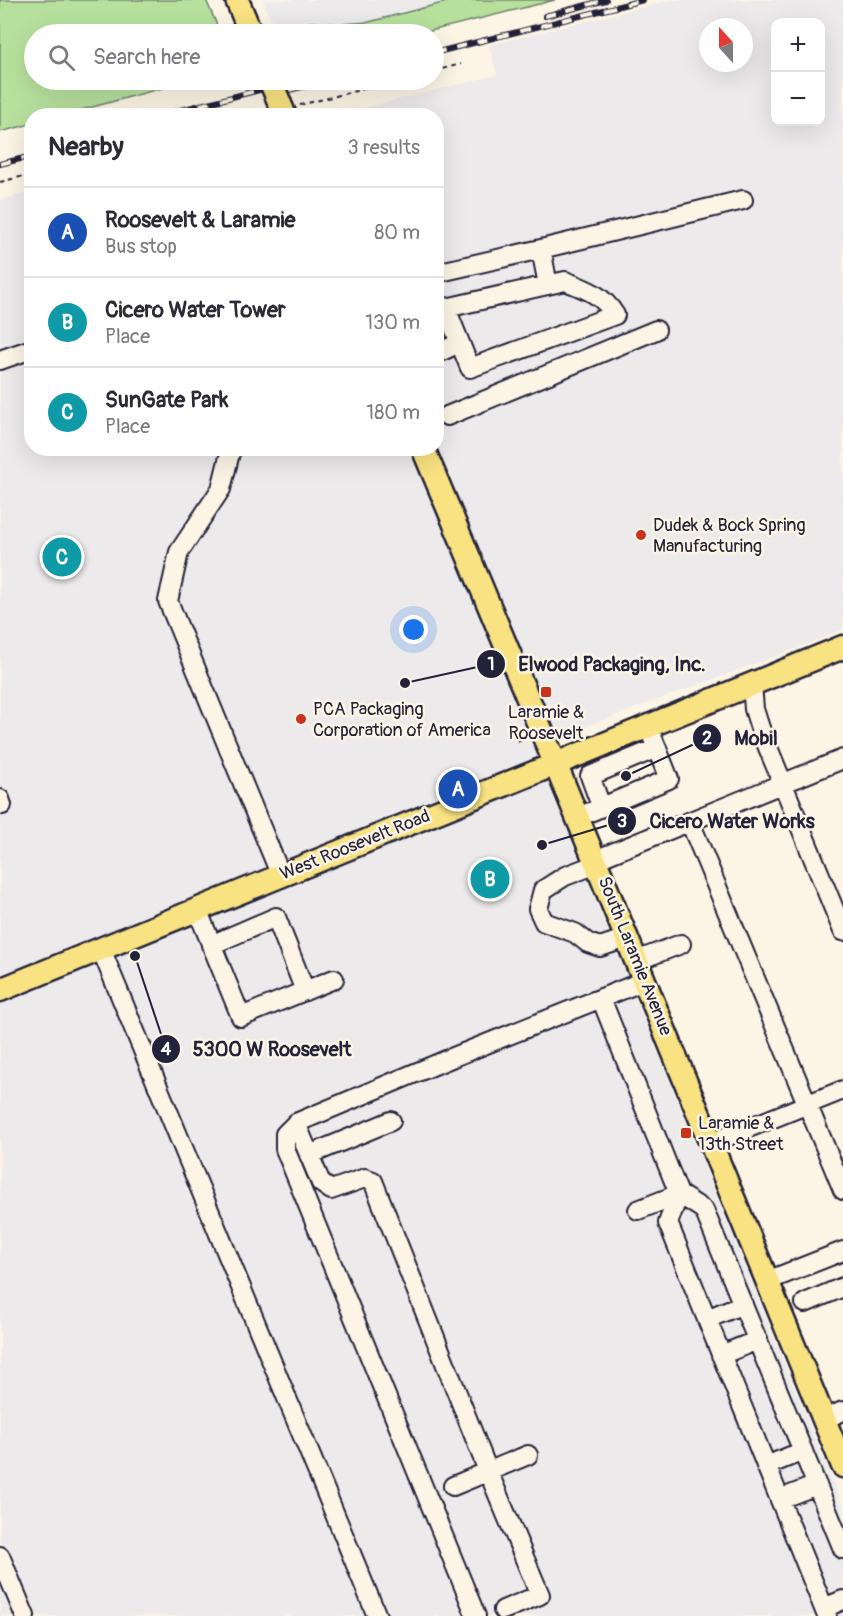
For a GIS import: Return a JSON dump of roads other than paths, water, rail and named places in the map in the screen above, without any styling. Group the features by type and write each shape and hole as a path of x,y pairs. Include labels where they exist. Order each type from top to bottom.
{"main road":[{"path":"237,0 247,24"},
{"path":"275,90 283,108"},
{"name":"South Laramie Avenue","path":"426,456 578,817 767,1281 834,1415 843,1466"},
{"name":"West Roosevelt Road","path":"0,990 843,647"}],"street":[{"path":"444,271 743,200"},
{"path":"541,249 548,285"},
{"path":"565,281 585,288 608,303 615,315 471,368 459,343 446,308 565,281"},
{"path":"447,416 656,330"},
{"path":"444,350 459,343"},
{"path":"0,360 24,352"},
{"path":"229,456 221,489 179,552 168,601 281,876"},
{"path":"752,684 757,718 843,931"},
{"path":"578,817 669,779 648,726"},
{"path":"601,807 590,776 657,748"},
{"path":"627,938 600,946 588,943 574,933 544,922 538,909 543,890 565,876 596,862 843,759"},
{"path":"690,822 843,1190"},
{"path":"197,909 241,1017 334,980"},
{"path":"211,945 276,917 305,991"},
{"path":"476,1616 285,1149 285,1134 296,1124 451,1058 601,998 681,944"},
{"path":"101,949 377,1616"},
{"path":"601,998 679,1194 704,1210 843,1549"},
{"path":"711,1143 843,1090"},
{"path":"309,1155 391,1121"},
{"path":"296,1124 321,1183 331,1190 365,1178 373,1181 488,1471 540,1595 503,1610"},
{"path":"638,1210 679,1194"},
{"path":"679,1194 668,1223 825,1612 843,1600"},
{"path":"767,1281 843,1251"},
{"path":"805,1303 843,1287"},
{"path":"707,1319 743,1304"},
{"path":"721,1355 758,1340"},
{"path":"766,1466 803,1450"},
{"path":"453,1486 528,1455"},
{"path":"780,1499 817,1485"},
{"path":"0,1556 24,1616"}],"railway":[{"path":"545,16 606,0"},
{"path":"444,50 643,0"},
{"path":"189,108 260,90"},
{"path":"0,164 24,158"}],"place":[{"name":"Dudek & Bock Spring Manufacturing","path":"641,535"},
{"name":"SunGate Park","path":"62,557"},
{"name":"Elwood Packaging, Inc.","path":"405,683"},
{"name":"Laramie & Roosevelt","path":"546,692"},
{"name":"PCA Packaging Corporation of America","path":"301,719"},
{"name":"Mobil","path":"626,776"},
{"name":"Roosevelt & Laramie","path":"458,789"},
{"name":"Cicero Water Works","path":"542,845"},
{"name":"Cicero Water Tower","path":"490,879"},
{"name":"5300 W Roosevelt","path":"135,956"},
{"name":"Laramie & 13th Street","path":"686,1133"}]}
